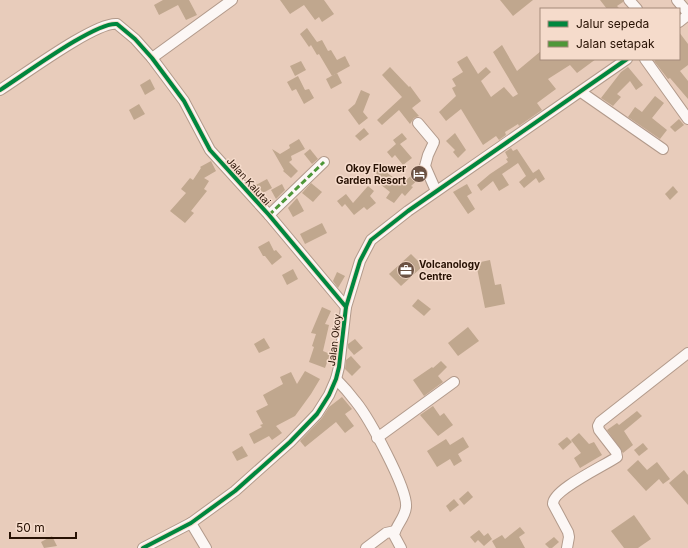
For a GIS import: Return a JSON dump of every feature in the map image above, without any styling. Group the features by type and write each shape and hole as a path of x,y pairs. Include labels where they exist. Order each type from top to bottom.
{"street":[{"path":"152,58 232,0"},
{"path":"629,0 636,8"},
{"path":"677,0 688,14 680,21"},
{"name":"Jalan Kalutai","path":"0,90 62,49 112,23 123,28 152,58 184,101 210,150 269,215 346,307"},
{"name":"Jalan Okoy","path":"143,548 191,523 235,491 290,442 317,414 329,395 336,379 339,367 346,307 366,246 390,224 626,60"},
{"path":"646,60 688,119"},
{"path":"581,92 662,149"},
{"path":"418,123 434,142 428,154 425,166 436,192"},
{"path":"269,215 324,162"},
{"path":"567,548 569,537 568,532 553,504 552,499 569,485 617,458 616,452 599,430 598,426 600,422 688,353"},
{"path":"336,379 357,403 398,478 406,497 404,515 394,535 401,548"},
{"path":"377,438 454,382"},
{"path":"191,523 206,548"},
{"path":"366,548 386,533 395,531"}],"building":[{"path":"163,0 189,0 197,15 186,20 178,5 159,15 154,5"},
{"path":"280,0 324,0 334,14 322,22 319,17 315,20 304,5 290,14"},
{"path":"500,0 533,0 513,16"},
{"path":"600,0 623,0 623,2 617,6 619,8 606,8"},
{"path":"307,28 317,42 322,40 328,51 331,50 337,60 345,56 350,66 332,76 319,54 317,55 311,45 309,47 300,34"},
{"path":"680,33 688,44 688,65 680,71 688,81 688,99 670,78 668,79 654,61 680,60"},
{"path":"502,45 517,71 540,52 540,60 595,60 577,73 570,65 548,79 556,89 537,103 542,110 519,126 518,124 505,132 506,135 499,140 496,136 483,145 461,109 446,121 439,112 456,96 452,88 456,86 452,79 463,72 457,62 467,56 478,74 486,67 491,72 481,81 491,97 504,87 513,97 518,94 493,52"},
{"path":"301,61 306,70 295,76 290,66"},
{"path":"390,67 409,87 410,86 421,101 412,108 419,116 414,118 410,124 399,110 382,125 377,120 402,97 382,75"},
{"path":"628,67 643,85 636,90 630,81 617,94 621,97 613,106 601,98 621,72"},
{"path":"337,73 342,83 331,89 326,79"},
{"path":"298,76 305,90 309,89 314,98 304,104 296,89 292,91 287,82"},
{"path":"150,79 155,89 145,95 140,85"},
{"path":"361,90 370,94 363,112 368,118 359,125 348,110 355,104"},
{"path":"655,96 664,103 652,118 667,130 660,139 628,117 635,107 642,112"},
{"path":"139,104 145,114 134,120 129,110"},
{"path":"679,119 684,125 675,132 670,127"},
{"path":"364,128 369,134 360,141 355,136"},
{"path":"402,133 407,139 400,144 412,158 403,165 395,155 392,158 387,152 396,144 393,140"},
{"path":"455,133 466,150 458,158 453,152 455,150 446,141"},
{"path":"299,139 305,149 291,156 292,160 289,162 298,171 291,178 283,171 284,170 272,149 280,154 290,148 289,145"},
{"path":"511,148 513,151 517,149 533,173 539,169 545,179 539,183 536,178 524,188 519,182 526,176 518,163 502,174 509,185 499,191 493,181 481,191 477,185 508,162 505,152"},
{"path":"310,149 318,159 312,164 304,154"},
{"path":"211,161 216,171 204,178 209,181 204,189 207,191 191,211 194,213 185,223 170,211 186,193 181,189 190,178 193,180 201,168 200,167"},
{"path":"383,164 388,170 386,172 398,181 402,178 405,181 419,169 422,176 411,186 413,187 405,196 402,193 394,203 386,198 390,192 380,184 383,181 375,172"},
{"path":"267,179 272,188 261,194 256,185"},
{"path":"311,183 322,192 313,202 302,193"},
{"path":"282,184 285,190 276,199 271,190"},
{"path":"467,184 472,193 467,196 475,209 468,214 453,192"},
{"path":"368,186 374,191 370,196 376,203 367,210 364,207 354,215 345,204 342,207 337,201 346,194 353,203"},
{"path":"673,186 678,192 670,200 665,194"},
{"path":"297,198 304,211 293,217 288,208"},
{"path":"322,223 327,233 305,244 300,234"},
{"path":"269,241 274,251 276,250 282,257 272,265 265,256 263,256 258,247"},
{"name":"Volcanology Centre","path":"411,254 423,266 401,286 389,274"},
{"path":"490,260 495,285 501,284 505,304 485,308 476,263"},
{"path":"293,269 298,279 287,285 282,275"},
{"path":"337,272 345,276 338,288 333,281"},
{"path":"418,299 431,309 424,316 412,306"},
{"path":"322,307 331,311 325,324 329,325 323,351 330,354 325,368 309,362 314,347 312,346 316,334 311,333"},
{"path":"468,327 479,341 458,356 448,343"},
{"path":"264,338 270,348 259,353 254,344"},
{"path":"355,339 363,348 354,355 348,348 348,344"},
{"path":"351,356 361,367 352,376 345,369 346,360"},
{"path":"441,361 447,367 438,376 443,382 424,396 413,380 432,367 433,368"},
{"path":"305,371 320,379 311,394 295,416 276,426 282,433 272,440 269,436 254,444 249,434 262,427 260,425 263,424 256,411 268,405 263,395 283,384 280,377 291,372 297,384"},
{"path":"342,397 352,409 345,414 354,426 345,433 336,422 305,447 300,441 322,418 329,407"},
{"path":"433,406 440,416 444,413 453,425 438,436 420,415"},
{"path":"637,411 642,416 624,431 633,445 623,453 607,430 617,423 619,425"},
{"path":"579,433 589,444 594,442 602,455 580,468 574,458 581,453 571,440"},
{"path":"463,437 469,447 458,454 462,461 454,466 450,459 437,467 427,451 446,439 450,445"},
{"path":"567,437 572,442 563,450 558,444"},
{"path":"643,443 648,449 639,456 634,450"},
{"path":"242,446 248,456 237,461 232,452"},
{"path":"638,460 647,470 657,462 670,479 663,484 659,479 646,491 627,470"},
{"path":"684,470 688,475 688,505 669,483"},
{"path":"468,491 473,497 464,505 459,499"},
{"path":"454,499 459,505 450,512 446,506"},
{"path":"634,515 651,539 638,548 624,548 611,531"},
{"path":"520,527 525,533 519,537 525,548 496,548 492,541 502,535 505,539"},
{"path":"479,530 484,536 488,533 492,539 484,546 478,540 475,543 470,537"},
{"path":"52,536 57,546 44,548 41,542"},
{"path":"554,537 559,542 552,548 549,548 545,544"}],"marked path":[{"path":"269,215 324,162"}],"cycle path":[{"path":"0,90 76,40 107,25 117,24 135,39 152,58 184,101 210,150 269,215 346,307"},
{"path":"143,548 191,523 235,491 290,442 317,414 329,395 336,379 339,367 346,307 360,261 371,240 408,211 626,60"}],"place":[{"name":"Okoy Flower Garden Resort","path":"419,174"},
{"name":"Volcanology Centre","path":"406,270"}]}
